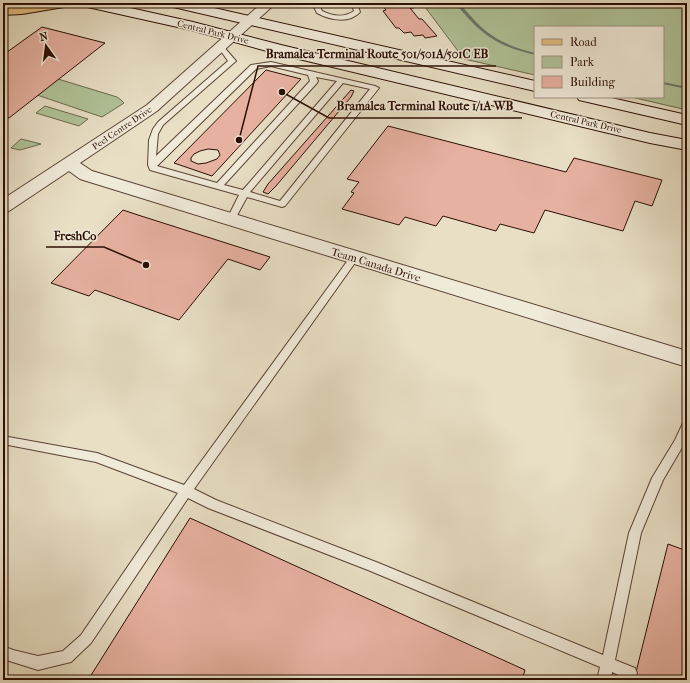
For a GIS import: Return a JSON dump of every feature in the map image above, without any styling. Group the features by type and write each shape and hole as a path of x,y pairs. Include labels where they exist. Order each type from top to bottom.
{"main road":[{"path":"3,6 6,3"},
{"path":"3,11 22,10 64,3"}],"street":[{"name":"Central Park Drive","path":"88,3 148,16 227,42 323,59 650,138 687,145"},
{"name":"Central Park Drive","path":"174,3 534,86"},
{"name":"Peel Centre Drive","path":"3,207 152,108 270,3"},
{"path":"381,73 396,68 436,63"},
{"path":"589,98 687,120"},
{"name":"Team Canada Drive","path":"69,163 86,175 687,359"}],"lane":[{"path":"321,3 317,8 319,12 325,15 341,18 355,14 357,9 354,3"},
{"path":"152,165 254,67 271,64 375,88 282,204 153,168 152,165 155,130 158,124 232,61 227,42"},
{"path":"311,73 323,59"},
{"path":"218,187 314,81 311,73"},
{"path":"369,86 381,73"},
{"path":"231,219 244,194 342,80"},
{"path":"3,652 11,656 38,663 66,657 86,639 186,491 354,258"},
{"path":"604,680 609,664 635,533 658,478 680,442 687,426"},
{"path":"3,440 98,458 186,491 212,504 372,566 630,673"}],"green space":[{"path":"422,3 687,3 687,110 635,98 664,98 664,26 534,26 534,75 464,59"},
{"path":"58,79 117,97 124,103 102,117 37,95"},
{"path":"45,106 88,119 79,126 36,113"},
{"path":"21,139 41,144 20,150 11,148"}],"building":[{"path":"380,3 410,3 414,8 410,8 419,19 422,19 437,36 425,38 423,35 414,36 411,32 404,33 399,28 396,28 383,11 386,10"},
{"path":"42,27 105,43 9,118 3,116 3,55"},
{"path":"266,70 301,79 212,176 174,163","holes":["208,149 218,150 220,155 217,159 198,164 191,161 194,154 200,151"]},
{"path":"351,90 354,91 351,97 276,186 268,194 263,192 268,184"},
{"path":"388,126 566,172 574,158 662,180 652,206 635,201 623,231 545,210 534,233 500,224 496,231 443,216 436,226 405,217 399,225 342,209 354,193 351,192 359,182 347,179"},
{"path":"123,210 270,257 260,270 228,259 179,320 95,290 89,296 51,283"},
{"path":"190,518 525,670 522,680 88,680"},
{"path":"668,544 687,551 687,680 634,680"}],"waterway":[{"path":"457,3 478,26 493,38 508,46 534,54"},
{"path":"664,83 687,88"}],"place":[{"name":"Bramalea Terminal Route 1/1A WB","path":"282,92"},
{"name":"Bramalea Terminal Route 501/501A/501C EB","path":"239,140"},
{"name":"FreshCo","path":"146,265"}]}
